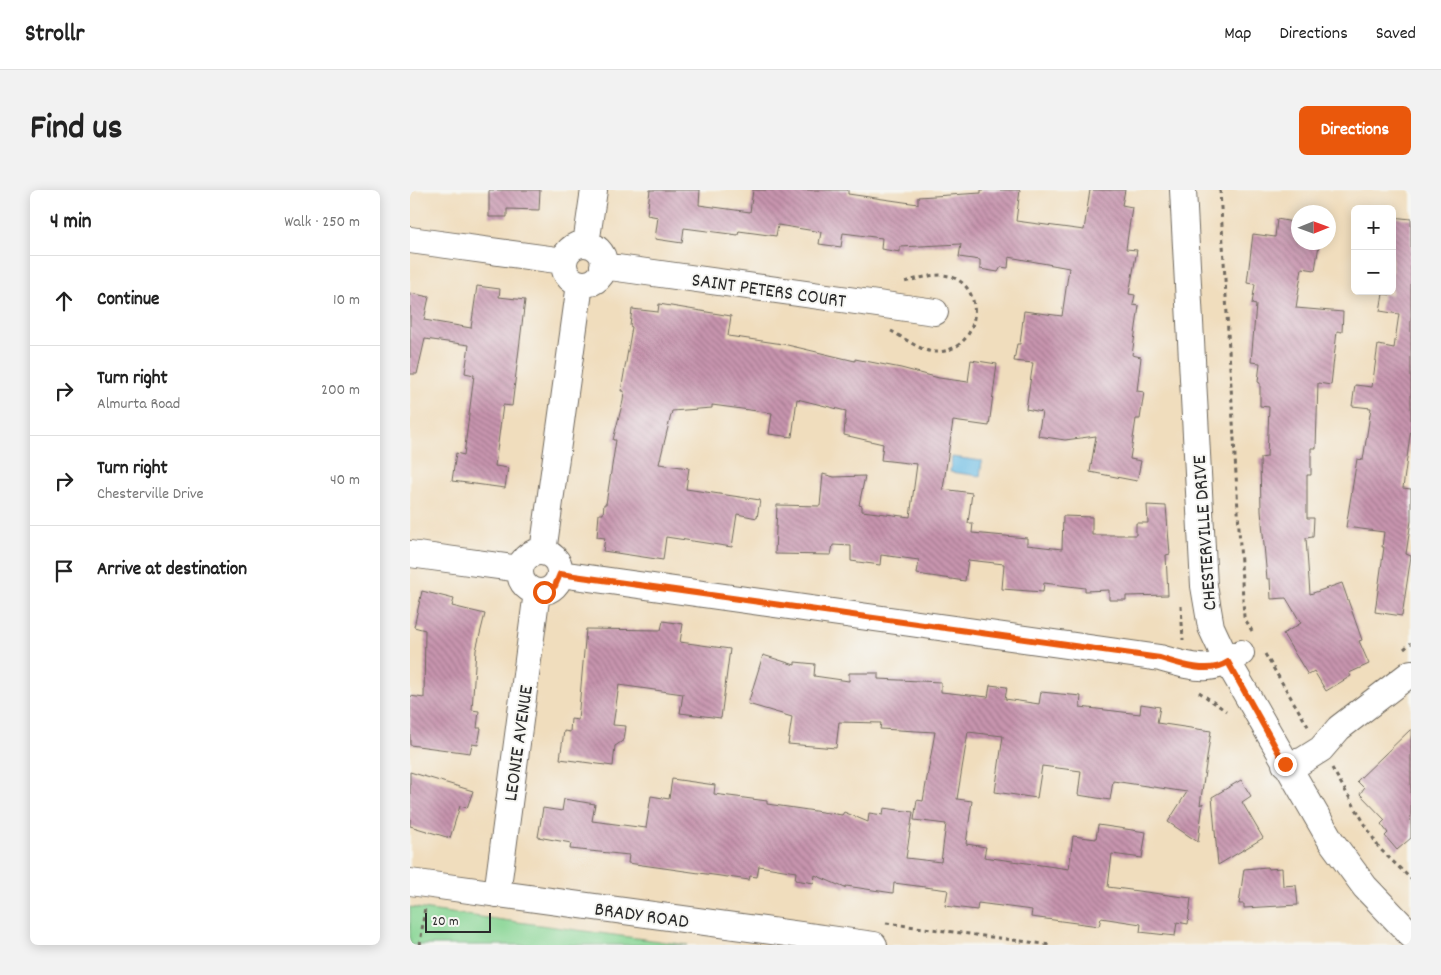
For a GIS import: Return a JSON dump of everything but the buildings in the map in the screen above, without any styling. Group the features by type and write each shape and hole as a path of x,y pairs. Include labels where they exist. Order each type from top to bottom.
{"street":[{"path":"586,244 594,190"},
{"name":"CHESTERVILLE DRIVE","path":"1183,190 1204,586 1207,610 1241,650"},
{"name":"CHESTERVILLE DRIVE","path":"1197,190 1217,560 1227,618 1241,650 1303,752 1335,819 1377,876 1411,911"},
{"path":"410,240 564,261"},
{"path":"580,244 586,244 597,249 603,260 603,266 598,278 593,282 580,284 566,273 564,261 569,250 580,244"},
{"name":"SAINT PETERS COURT","path":"603,266 935,312"},
{"path":"543,552 580,284"},
{"path":"543,552 554,557 560,568 560,574 555,586 550,590 537,592 526,586 520,575 520,569 522,563 531,554 543,552"},
{"path":"410,554 520,569"},
{"path":"560,574 1167,648 1241,650"},
{"name":"LEONIE AVENUE","path":"497,894 537,592"},
{"path":"1303,752 1339,728 1411,673"},
{"name":"CHESTERVILLE DRIVE","path":"1303,752 1346,864 1411,935"},
{"name":"BRADY ROAD","path":"419,883 497,894 880,934"}],"path":[{"path":"1220,190 1244,617 1241,650 1303,752 1379,848 1411,879"},
{"path":"890,331 934,352 952,349 968,337 976,318 974,301 967,288 955,279 942,275 898,284"},
{"path":"1167,648 1183,639"},
{"path":"419,883 420,945"},
{"path":"880,934 1051,945"}],"green space":[{"path":"410,907 429,910 688,945 410,945"}],"water":[{"path":"952,457 982,461 980,476 950,472"}],"route":[{"path":"544,592 555,586 560,574 1160,658 1198,667 1212,667 1224,665 1228,662 1285,764"}]}
